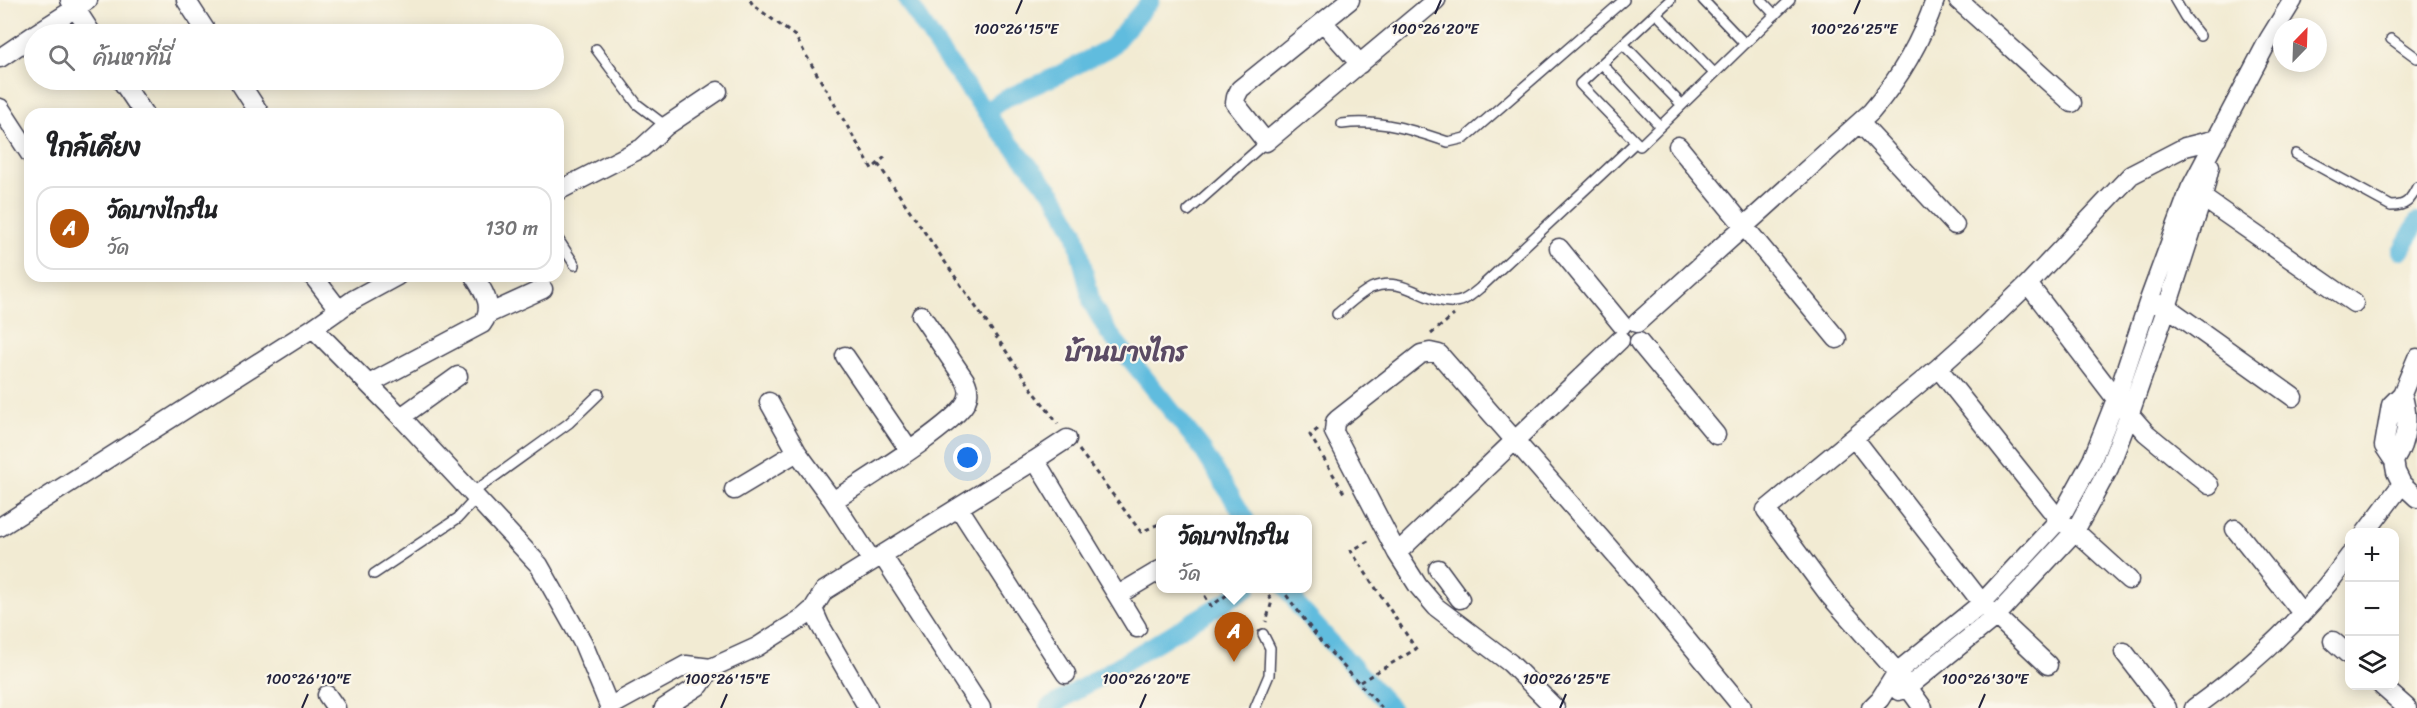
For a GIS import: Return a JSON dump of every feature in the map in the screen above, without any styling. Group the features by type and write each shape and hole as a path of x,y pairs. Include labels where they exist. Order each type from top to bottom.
{"street":[{"path":"186,0 202,24"},
{"path":"1350,0 1240,89 1235,103 1266,142 1436,0"},
{"path":"1397,553 1516,440 1626,329 1860,123 1893,86 1923,32 1935,0"},
{"path":"1958,0 2072,103"},
{"path":"1876,703 1982,603 2059,520 2092,460 2116,399 2149,300 2217,139 2269,39 2293,0"},
{"path":"49,24 78,2 88,24"},
{"path":"1323,22 1360,64"},
{"path":"0,58 24,42"},
{"path":"128,90 140,108"},
{"path":"244,90 256,108"},
{"path":"564,188 642,148 666,126 718,91"},
{"path":"0,108 24,145"},
{"path":"1860,123 1955,225"},
{"path":"1923,708 1903,679 1829,596 1766,510 1938,368 2028,284 2131,175 2185,147 2217,139"},
{"path":"1678,146 1837,339"},
{"path":"2196,193 2354,303"},
{"path":"1903,679 1995,617 2075,531 2109,468 2130,412 2167,307 2196,193"},
{"path":"1559,248 1626,329 1642,332 1639,342 1716,435"},
{"path":"318,282 339,310"},
{"path":"0,527 313,328 353,300 385,282"},
{"path":"369,384 482,324 488,314 487,297 478,282"},
{"path":"2028,284 2116,399 2130,412 2146,433 2209,485"},
{"path":"488,314 543,289"},
{"path":"2149,300 2167,307 2293,397"},
{"path":"833,501 909,450 960,412 967,401 969,389 921,315"},
{"path":"313,328 401,417 539,565 583,643 609,707 686,665 711,668"},
{"path":"1555,708 1510,663 1448,615 1418,586 1397,553 1334,432 1338,419 1421,354 1430,352 1439,354 1639,582 1742,707"},
{"path":"845,356 909,450"},
{"path":"2417,358 2402,394 2407,410 2403,447 2394,461 2396,472 2403,484 2417,498"},
{"path":"1938,368 2059,520 2075,531 2129,580"},
{"path":"401,417 458,376"},
{"path":"769,402 797,452 877,558 981,708"},
{"path":"664,708 700,685 711,668 757,646 813,609 816,600 824,591 1035,460 1066,435"},
{"path":"1854,438 1982,603 2048,665"},
{"path":"734,490 797,452"},
{"path":"1035,460 1137,628"},
{"path":"2369,528 2403,484"},
{"path":"959,508 1066,674"},
{"path":"2235,529 2302,613"},
{"path":"2194,708 2217,692 2302,613 2331,582 2345,561"},
{"path":"1438,569 1464,593 1448,615"},
{"path":"1118,595 1156,573"},
{"path":"813,609 868,708"},
{"path":"2333,641 2345,652"},
{"path":"2124,651 2167,708"},
{"path":"2387,690 2407,708"}],"lane":[{"path":"1342,124 1362,121 1383,123 1448,142 1465,138 1624,0"},
{"path":"1670,0 1580,84 1640,146 1790,0"},
{"path":"1703,0 1745,44"},
{"path":"1761,0 1775,15"},
{"path":"2175,0 2200,36"},
{"path":"1656,13 1714,73"},
{"path":"2391,39 2417,58"},
{"path":"1623,44 1682,105"},
{"path":"596,49 637,104 666,126"},
{"path":"1602,64 1660,126"},
{"path":"1188,211 1266,142"},
{"path":"1337,314 1369,289 1383,285 1401,284 1425,296 1442,301 1458,302 1480,288 1636,142"},
{"path":"2296,154 2391,206 2402,206 2409,201 2417,188"},
{"path":"564,248 575,265"},
{"path":"374,574 458,518 474,496 569,423 599,394"},
{"path":"1255,708 1269,675 1270,648 1263,634"}],"path":[{"path":"750,0 753,5 795,36 872,169 887,155"},
{"path":"878,164 1066,435 1141,532 1156,525"},
{"path":"1430,335 1457,312"},
{"path":"1319,427 1310,435 1349,501"},
{"path":"1360,682 1416,649 1351,551 1371,539"},
{"path":"1203,593 1210,606 1230,593"},
{"path":"1263,634 1272,602 1267,593"},
{"path":"1285,593 1321,642 1382,708"}],"waterway":[{"path":"907,0 941,52 999,130 1055,196 1075,232 1092,304 1108,332 1200,446 1243,515"},
{"path":"986,112 1004,99 1054,77 1111,47 1151,0"},
{"path":"2401,251 2417,222"},
{"path":"1048,708 1240,593"},
{"path":"1290,593 1300,608 1391,708"}],"place":[{"name":"วัดบางไกรใน","path":"1234,662"}],"district":[{"name":"บ้านบางไกร","path":"1126,352"}]}
